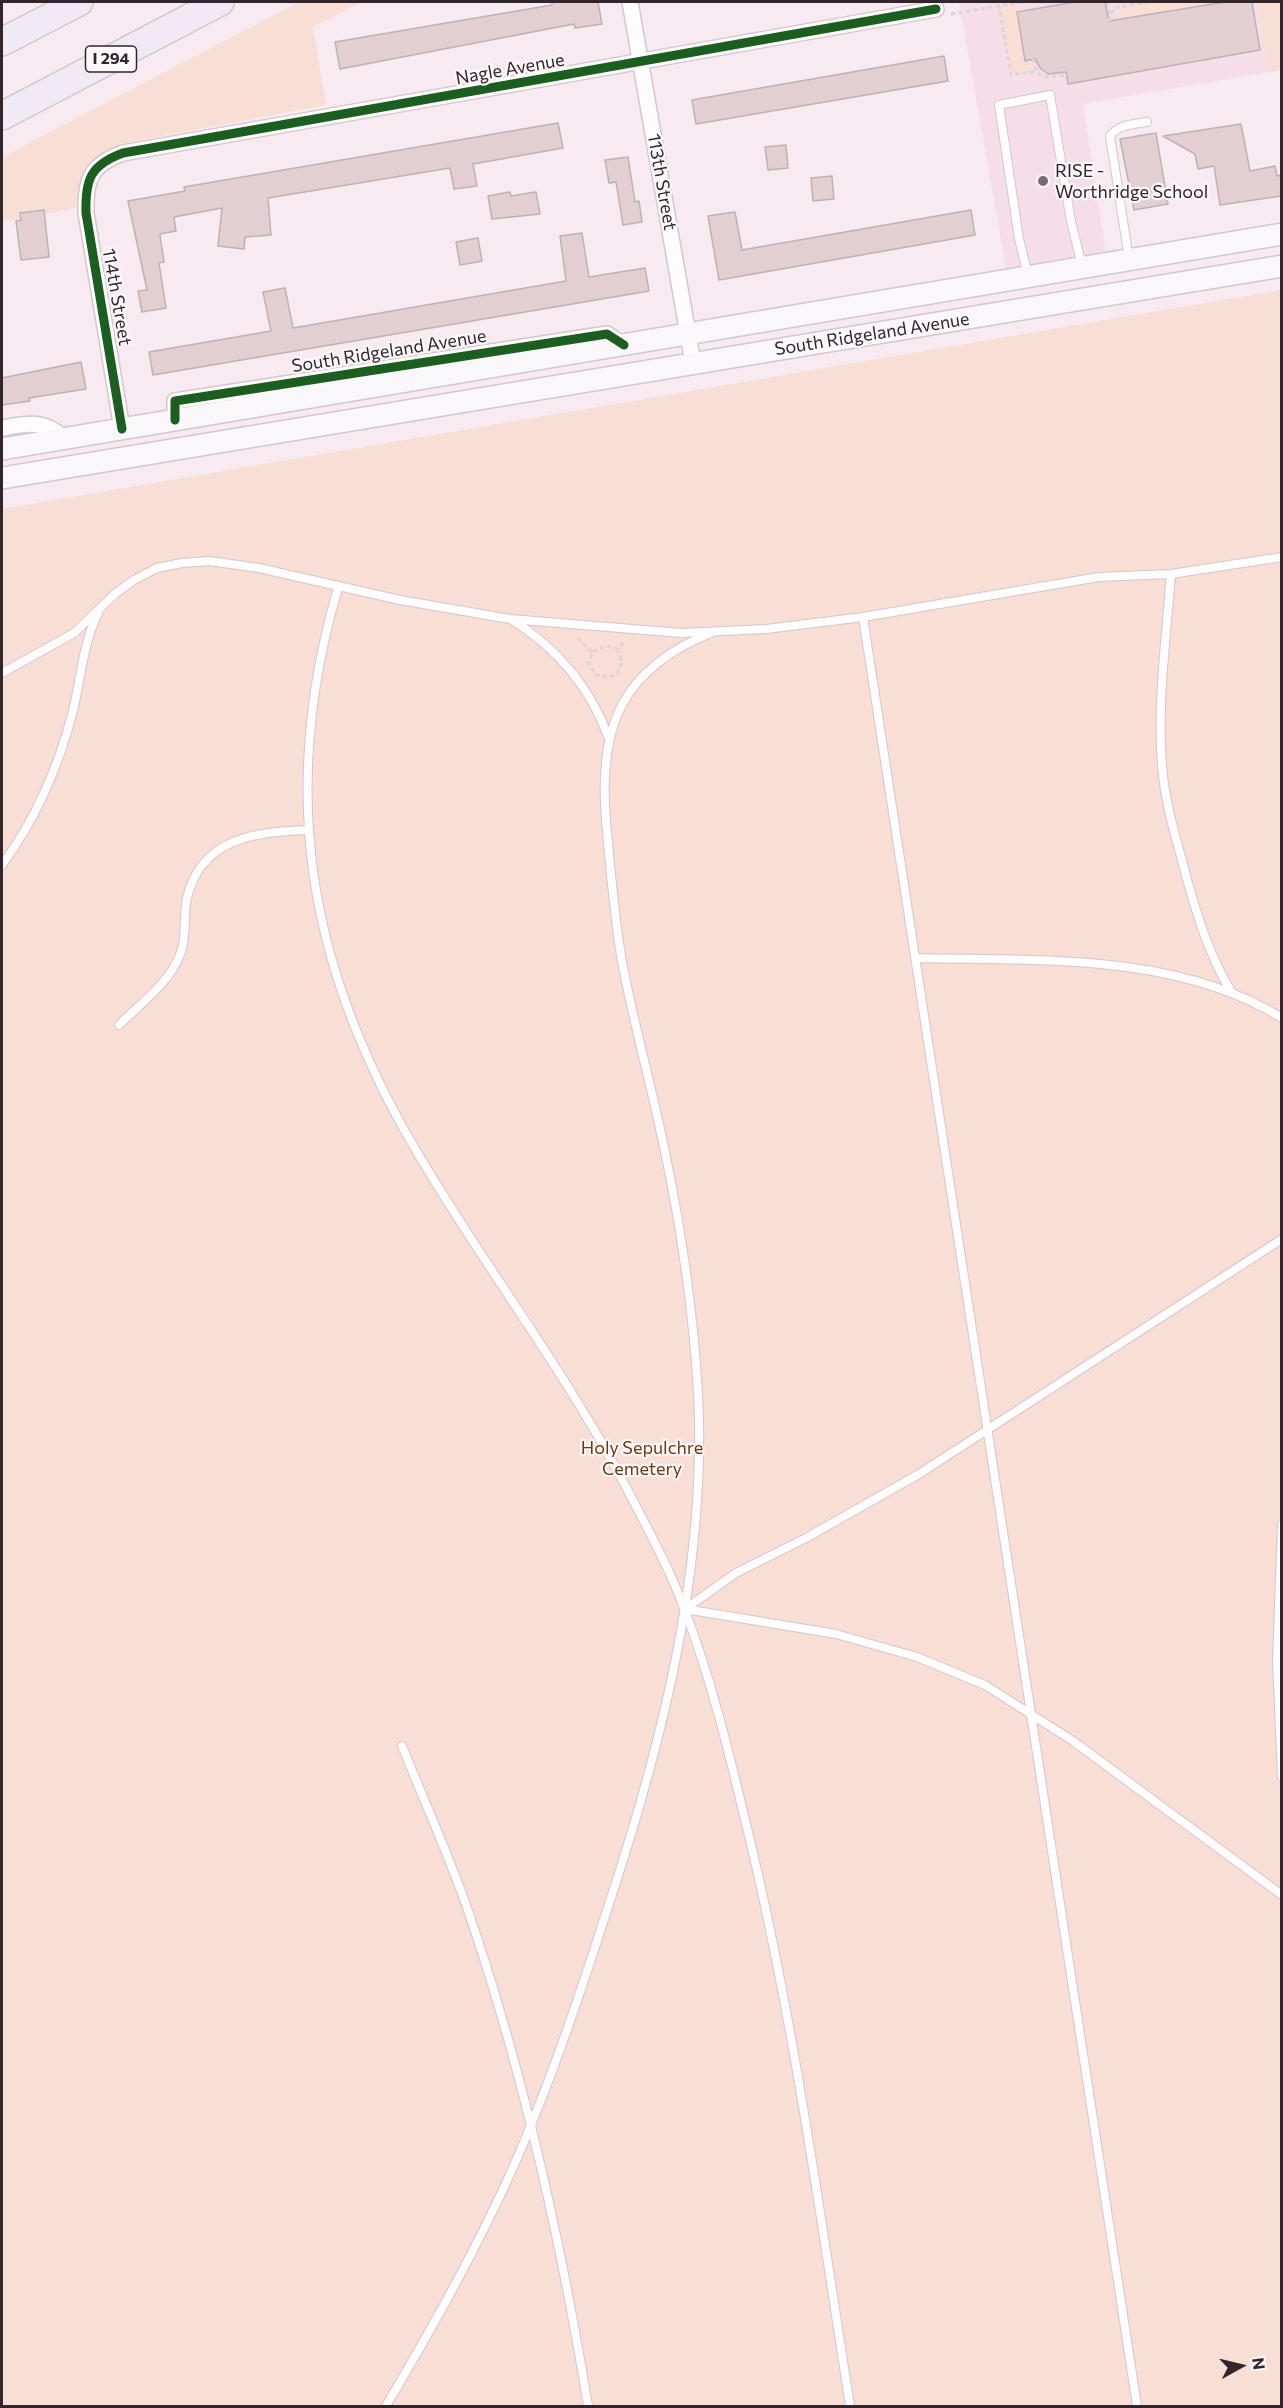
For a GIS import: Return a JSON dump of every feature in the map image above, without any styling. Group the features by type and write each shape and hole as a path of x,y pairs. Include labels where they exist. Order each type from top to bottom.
{"highway":[{"path":"2,42 79,2"},
{"name":"I 294","path":"2,116 220,2"}],"main road":[{"name":"South Ridgeland Avenue","path":"2,449 1281,234"},
{"name":"South Ridgeland Avenue","path":"2,478 1281,266"}],"street":[{"name":"113th Street","path":"630,2 693,363"},
{"name":"Nagle Avenue","path":"93,171 104,160 123,153 943,12"},
{"name":"114th Street","path":"93,171 86,190 86,213 122,429"},
{"path":"2,428 37,423 56,430 63,438"}],"lane":[{"path":"1028,277 1021,250 999,105 1050,95 1071,220 1082,268"},
{"path":"1129,260 1110,136 1113,130 1147,122"},
{"path":"2,673 74,633 116,593 134,580 158,568 182,563 209,561 232,564 338,588 510,619 634,630 713,632 766,629 864,617 1099,577 1171,574 1281,557"},
{"path":"1171,574 1161,724 1164,777 1172,822 1204,939 1216,968 1232,993"},
{"path":"338,588 327,625 312,710 306,785 310,866 326,942 356,1030 378,1080 431,1176 604,1445 663,1558 685,1609 719,1719 761,1886 802,2101 850,2406"},
{"path":"2,865 40,803 66,736 88,638 100,609"},
{"path":"864,617 1137,2406"},
{"path":"510,619 532,632 573,673 591,700 608,737"},
{"path":"386,2406 461,2272 515,2162 587,1974 654,1755 685,1609 696,1505 699,1446 697,1379 676,1205 623,963 615,912 605,812 604,777 608,737 619,710 634,687 670,653 713,632"},
{"path":"119,1025 173,968 181,953 186,930 186,899 194,880 210,855 246,836 268,831 307,830"},
{"path":"916,958 1030,959 1117,967 1178,978 1232,993 1281,1018"},
{"path":"685,1609 736,1573 867,1504 989,1430 1281,1239"},
{"path":"1281,1524 1277,1660 1281,1777"},
{"path":"685,1609 836,1634 885,1647 985,1684 1033,1714 1281,1896"},
{"path":"402,1746 465,1902 512,2054 530,2124 588,2406"}],"path":[{"path":"943,12 1022,2"},
{"path":"1107,2 1110,19 1114,8 1147,2"},
{"path":"998,4 1011,75 1037,71"},
{"path":"1033,59 1037,71 1045,77 1067,75"},
{"path":"617,649 634,630"},
{"path":"606,646 617,649 622,661 618,673 608,677 596,675 589,664 592,652 606,646"}],"shaded area":[{"name":"RISE - Worthridge School","path":"959,2 1257,2 1269,72 1083,104 1107,259 1007,274"}],"green space":[{"path":"299,2 361,2 313,27 326,105 130,142 105,153 90,164 81,181 76,208 2,222 2,157"},
{"path":"1157,2 1225,2 1113,20 1122,8"},
{"path":"1257,2 1281,2 1281,70 1269,72"},
{"path":"1017,4 1025,60 1029,60 1032,70 1012,73 1001,7"},
{"name":"Holy Sepulchre Cemetery","path":"1281,290 1281,2406 2,2406 2,509"}],"building":[{"path":"552,2 598,2 602,24 575,28 574,24 340,69 335,42 552,5"},
{"path":"1075,2 1105,2 1109,21 1225,2 1252,2 1260,50 1068,84 1066,72 1048,74 1041,69 1035,59 1025,61 1017,12"},
{"path":"944,56 948,81 696,124 692,100"},
{"path":"558,123 563,148 473,164 477,186 454,189 450,168 268,198 271,235 245,237 244,249 218,246 222,208 174,217 176,231 160,234 164,262 159,263 166,308 142,312 138,291 147,290 128,201 185,191 184,187"},
{"path":"1241,124 1250,171 1275,166 1277,176 1281,175 1281,196 1220,205 1214,166 1198,169 1195,154 1163,136"},
{"path":"1156,133 1168,204 1134,210 1120,139"},
{"path":"786,145 788,168 768,170 765,147"},
{"path":"628,157 635,202 639,201 642,222 623,225 616,182 609,183 605,160"},
{"path":"832,176 834,199 813,201 811,178"},
{"path":"510,192 511,196 536,192 540,214 492,219 488,196"},
{"path":"44,210 49,257 21,260 16,221 21,220 20,213"},
{"path":"971,210 975,235 719,280 708,216 735,212 742,250"},
{"path":"582,233 589,277 645,268 649,291 153,375 149,352 271,331 263,292 285,288 293,328 566,281 560,236"},
{"path":"478,238 482,261 460,265 456,242"},
{"path":"81,362 86,389 29,398 30,401 2,405 2,378"}],"cycle path":[{"path":"122,429 86,213 87,191 92,175 103,163 112,158 123,153 936,9"},
{"path":"175,420 175,401 607,334 624,345"}],"place":[{"name":"RISE - Worthridge School","path":"1043,181"}]}
